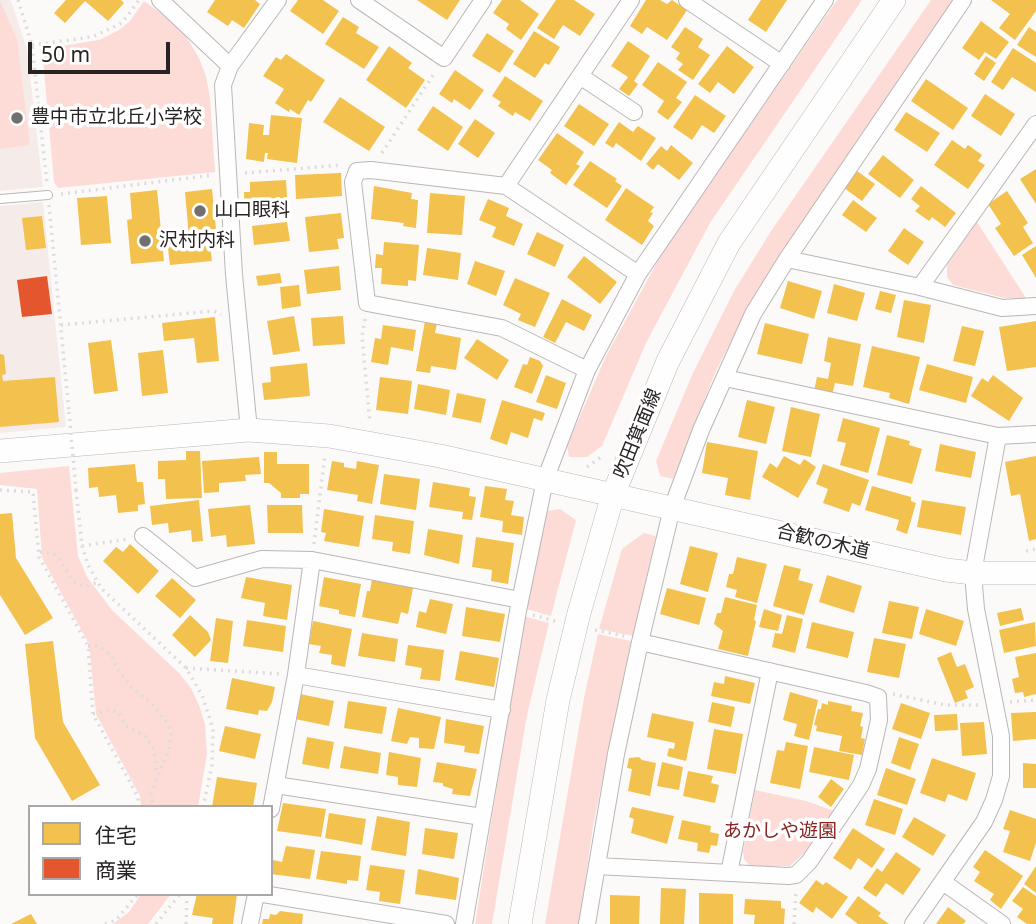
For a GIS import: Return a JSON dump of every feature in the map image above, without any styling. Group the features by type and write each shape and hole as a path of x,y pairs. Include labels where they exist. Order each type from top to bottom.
{"street":[{"path":"160,0 230,66"},
{"path":"249,430 227,173 223,85 230,66 278,0"},
{"path":"359,0 444,58 483,0"},
{"path":"506,186 631,0"},
{"path":"687,0 782,64"},
{"path":"464,924 520,600 545,480 587,370 638,274 825,0"},
{"name":"吹田箕面線","path":"520,924 558,700 613,495 668,361 729,243 894,0"},
{"path":"587,924 616,754 640,642 672,508 701,430 753,314 787,259 963,0"},
{"path":"580,76 634,112"},
{"path":"920,287 1036,124"},
{"path":"587,370 502,328 367,303 352,182 364,170 506,186 638,274"},
{"path":"787,259 920,287 1002,308 1036,306"},
{"path":"725,378 998,436 1036,434"},
{"name":"合歓の木道","path":"0,451 249,430 329,436 440,456 927,566 973,573 1036,573"},
{"path":"913,924 990,810 998,788 1002,762 1001,736 976,609 973,573 998,436"},
{"path":"143,536 195,579 262,559 312,559 520,600"},
{"path":"272,805 296,676 312,559"},
{"path":"597,866 796,874 809,862 861,785 868,769 878,720 877,698 859,691 640,642"},
{"path":"729,873 770,671"},
{"path":"296,676 502,710"},
{"path":"276,785 482,817"},
{"path":"943,882 1002,924"},
{"path":"250,924 256,896"},
{"path":"273,896 446,924"}],"lane":[{"path":"0,199 48,195"}],"path":[{"path":"32,45 92,37 122,23 139,0"},
{"path":"48,195 227,173 346,165 364,170 444,58"},
{"path":"367,303 362,336 371,430"},
{"path":"61,325 214,311 226,317"},
{"path":"69,412 82,546 88,565 98,582 117,604 186,668 202,695 213,729 212,765 203,805"},
{"path":"68,434 82,433"},
{"path":"312,559 326,449"},
{"path":"0,490 33,492 39,557 88,646 93,714 138,797 138,805"},
{"path":"82,546 143,536"},
{"path":"39,552 53,553 58,557 73,581 80,586 98,582"},
{"path":"595,630 640,642"},
{"path":"88,646 98,646 111,655 131,687 153,705 171,732 169,751 157,777 152,805"},
{"path":"186,668 296,676"},
{"path":"877,698 893,694 956,706"},
{"path":"93,714 110,710 118,712 126,726 145,736 154,750 157,777"},
{"path":"794,924 796,874"},
{"path":"105,924 116,920 136,896"},
{"path":"156,924 178,896"},
{"path":"186,924 187,896"}],"shaded area":[{"name":"豊中市立北丘小学校","path":"0,0 10,0 27,49 43,187 0,191"},
{"path":"43,202 66,427 0,433 0,206"}],"green space":[{"path":"837,0 862,0 710,223 646,343 602,446 587,457 569,457 567,446 606,356 666,246"},
{"path":"931,0 955,0 779,256 747,309 715,373 673,479 660,476 656,461 692,375 734,291 771,231"},
{"path":"0,1 17,39 30,145 0,149"},
{"path":"144,1 171,20 187,38 199,58 210,98 215,172 58,188 54,182 42,49 99,40 130,21"},
{"path":"977,222 1026,298 1004,298 953,285 947,277 947,265"},
{"path":"69,466 78,556 87,577 112,610 180,674 199,705 205,724 207,754 198,805 141,805 140,796 96,714 89,644 42,558 37,489 0,485 0,473"},
{"path":"560,509 576,520 551,616 526,609 547,511"},
{"path":"644,533 656,536 633,636 599,629 621,552"},
{"path":"524,616 549,623 527,715 492,924 475,924"},
{"path":"598,634 631,641 593,826 579,924 545,924 584,698"},
{"name":"あかしや遊園","path":"755,790 806,801 834,811 804,853 790,866 749,865 744,859"},
{"path":"140,896 169,896 148,924 113,924 129,912"}],"building: 住宅":[{"path":"66,0 121,0 124,3 108,21 85,1 65,23 54,13"},
{"path":"215,0 255,0 260,4 244,28 232,20 228,26 207,12"},
{"path":"298,0 323,0 339,11 323,34 290,11"},
{"path":"417,0 460,0 447,20"},
{"path":"502,0 520,0 539,14 521,40 506,29 509,24 493,13"},
{"path":"556,0 574,0 595,14 580,36 563,25 554,39 537,28"},
{"path":"646,0 660,0 667,4 672,0 687,10 667,40 647,27 642,34 630,26"},
{"path":"761,0 787,0 766,32 748,20"},
{"path":"991,0 1036,0 1036,11 1015,40 999,28 1010,14"},
{"path":"343,17 359,27 356,33 379,47 364,69 325,44"},
{"path":"981,21 1009,42 996,59 985,52 979,60 962,48"},
{"path":"685,27 703,39 698,47 710,55 693,80 678,70 683,64 676,59 680,53 671,47"},
{"path":"1029,27 1036,32 1036,57 1017,45"},
{"path":"534,31 560,47 549,65 545,63 535,78 513,64"},
{"path":"487,33 514,51 500,73 472,56"},
{"path":"628,41 650,56 634,81 638,84 629,96 619,89 628,77 611,66"},
{"path":"389,46 412,63 408,68 425,80 406,108 366,80"},
{"path":"727,46 754,67 734,94 718,82 710,93 698,84"},
{"path":"1013,48 1036,63 1036,92 1012,77 1003,90 991,82"},
{"path":"286,54 325,80 299,115 275,103 284,89 263,76 276,57 281,60"},
{"path":"986,56 996,63 984,81 974,74"},
{"path":"658,62 687,82 676,98 682,102 668,120 657,112 664,101 642,85"},
{"path":"455,70 484,90 470,110 454,99 452,103 439,94"},
{"path":"505,76 543,101 530,121 515,112 513,116 498,106 501,102 492,96"},
{"path":"926,79 968,108 953,130 911,101"},
{"path":"985,94 1015,114 1001,136 971,116"},
{"path":"695,95 726,116 714,133 702,125 692,140 673,127"},
{"path":"340,97 385,127 369,151 323,122"},
{"path":"579,104 609,124 594,146 564,126"},
{"path":"433,106 463,127 448,151 417,130"},
{"path":"906,112 940,133 927,152 894,130"},
{"path":"271,115 302,118 297,163 267,159 268,153 265,153 264,162 246,159 249,123 264,125 263,135 269,135"},
{"path":"475,119 495,133 478,158 458,144"},
{"path":"619,122 633,132 638,126 656,138 641,161 616,143 613,148 605,143"},
{"path":"557,133 584,152 576,164 580,166 566,185 538,160"},
{"path":"952,140 965,149 968,145 982,155 978,161 985,165 968,189 934,165"},
{"path":"671,145 693,163 679,180 658,164 653,170 646,164 661,146 667,151"},
{"path":"883,155 914,180 900,198 868,174"},
{"path":"590,161 617,179 615,181 622,186 607,208 573,185"},
{"path":"1036,169 1036,204 1020,179"},
{"path":"857,171 875,184 862,201 844,188"},
{"path":"341,173 342,196 296,199 295,175"},
{"path":"286,180 288,212 245,215 244,192 250,192 250,182"},
{"path":"374,186 412,193 411,199 418,200 416,228 403,226 404,223 371,219"},
{"path":"921,186 956,213 945,227 932,217 929,221 915,211 920,206 911,199"},
{"path":"626,188 654,207 648,221 654,226 642,245 605,220"},
{"name":"山口眼科","path":"212,189 216,229 208,230 212,261 170,265 167,240 189,237 185,192"},
{"name":"沢村内科","path":"157,190 164,261 131,264 127,220 132,219 130,193"},
{"path":"1007,191 1028,223 1023,227 1033,243 1014,256 995,228 1001,224 988,204"},
{"path":"430,193 465,196 462,235 427,233"},
{"path":"107,196 111,243 81,245 77,198"},
{"path":"488,199 509,208 506,216 523,224 514,246 492,237 496,227 479,220"},
{"path":"853,200 877,218 866,232 842,215"},
{"path":"341,213 344,238 337,239 339,249 309,252 305,217"},
{"path":"42,216 46,248 26,250 22,218"},
{"path":"287,222 290,241 254,245 252,226"},
{"path":"904,228 924,242 908,265 888,251"},
{"path":"537,232 564,245 555,267 527,254"},
{"path":"384,242 419,245 416,281 408,280 408,286 381,284 382,268 375,268 376,254 383,255"},
{"path":"1036,246 1036,278 1022,255"},
{"path":"427,248 461,253 458,280 423,275"},
{"path":"584,256 617,282 600,304 567,277"},
{"path":"475,261 505,271 496,296 467,284"},
{"path":"339,266 341,290 307,294 304,270"},
{"path":"280,273 282,283 258,286 256,276"},
{"path":"515,278 550,293 535,327 518,320 521,314 503,305"},
{"path":"788,281 822,291 814,319 780,308"},
{"path":"834,284 865,293 857,321 827,313"},
{"path":"299,285 301,306 282,309 280,287"},
{"path":"880,291 896,295 891,313 875,309"},
{"path":"562,299 592,315 584,331 566,322 555,343 543,337"},
{"path":"904,300 931,305 924,343 897,337"},
{"path":"294,316 300,351 273,355 267,321"},
{"path":"343,316 345,344 313,346 311,318"},
{"path":"215,317 219,361 197,363 194,338 164,341 162,323"},
{"path":"425,321 437,323 435,333 461,338 456,370 431,366 430,373 416,371"},
{"path":"1036,321 1036,367 1007,371 999,327"},
{"path":"765,323 809,334 802,364 757,354"},
{"path":"383,325 416,330 413,351 391,347 388,365 371,362 375,338 381,339"},
{"path":"962,326 984,331 975,366 953,361"},
{"path":"828,337 861,344 853,386 835,383 832,395 814,391 817,377 828,379 831,363 824,361"},
{"path":"477,339 509,360 497,380 464,358"},
{"path":"111,340 118,391 94,394 88,343"},
{"path":"872,346 920,357 909,404 889,398 890,393 863,387"},
{"path":"163,350 168,393 142,396 138,353"},
{"path":"0,354 4,355 6,374 2,375 3,381 55,377 59,422 0,427"},
{"path":"530,357 540,361 543,366 532,394 514,387 523,364 527,365"},
{"path":"307,363 310,396 264,400 262,383 271,382 270,367"},
{"path":"927,364 973,377 966,403 919,390"},
{"path":"546,375 566,383 557,409 536,402"},
{"path":"993,375 1023,398 1009,421 971,396 982,378 988,382"},
{"path":"380,377 412,381 408,414 376,410"},
{"path":"418,384 450,390 446,415 414,409"},
{"path":"457,393 486,399 481,423 452,417"},
{"path":"502,400 545,413 542,421 534,418 528,438 511,432 507,445 490,439"},
{"path":"747,400 775,407 766,444 738,437"},
{"path":"791,407 820,414 811,457 782,451"},
{"path":"843,418 880,428 868,473 840,465 846,443 837,441"},
{"path":"887,435 910,441 909,445 922,449 912,484 877,475"},
{"path":"707,442 758,451 750,500 725,495 728,478 702,473"},
{"path":"940,444 976,452 971,478 935,471"},
{"path":"186,451 200,451 202,498 166,499 165,479 158,479 158,461 186,460"},
{"path":"264,452 277,452 277,464 309,464 309,494 300,494 300,498 281,498 281,493 269,483 264,483"},
{"path":"784,456 800,465 804,459 816,467 798,498 762,477 770,463 777,468"},
{"path":"1036,456 1036,539 1029,541 1020,494 1011,496 1005,462"},
{"path":"259,457 261,474 245,475 246,481 219,483 219,492 204,493 202,461"},
{"path":"332,461 356,469 357,461 379,465 372,504 357,501 358,495 327,490"},
{"path":"135,464 137,482 143,482 145,504 138,505 138,511 118,513 116,495 99,497 98,487 89,488 88,468"},
{"path":"823,464 869,480 860,506 852,503 849,512 823,503 828,489 816,484"},
{"path":"384,474 420,479 416,510 380,504"},
{"path":"433,482 470,488 469,496 476,497 472,520 462,519 463,512 429,507"},
{"path":"485,486 507,489 505,500 514,501 511,515 524,517 522,535 502,532 503,521 480,517"},
{"path":"872,486 911,497 911,501 916,503 907,534 896,530 899,520 865,510"},
{"path":"199,500 203,541 192,542 191,530 169,533 168,523 152,525 150,506"},
{"path":"922,500 966,507 961,535 917,527"},
{"path":"250,505 255,544 227,547 226,535 211,537 208,509"},
{"path":"267,505 302,505 303,533 268,533"},
{"path":"324,509 364,516 359,547 324,541 326,533 321,532"},
{"path":"12,513 16,558 53,618 25,635 0,595 0,514"},
{"path":"375,515 414,521 410,554 392,551 393,542 372,539"},
{"path":"428,529 463,535 459,564 424,555"},
{"path":"476,537 514,543 508,584 491,581 492,570 472,567"},
{"path":"130,544 159,571 138,594 103,561 116,547 123,552"},
{"path":"690,546 718,553 708,592 680,584"},
{"path":"737,557 767,564 757,603 735,597 737,590 726,587"},
{"path":"784,565 801,569 798,580 813,584 804,615 773,606"},
{"path":"827,575 862,586 854,613 819,602"},
{"path":"246,577 292,585 287,620 263,616 265,603 241,598"},
{"path":"324,577 361,584 355,617 319,606"},
{"path":"172,578 196,600 180,618 155,596"},
{"path":"372,579 413,588 408,614 401,612 398,624 362,617"},
{"path":"667,588 706,598 699,625 660,614"},
{"path":"725,597 757,605 748,656 718,649 723,631 714,624 717,613 721,613"},
{"path":"430,599 453,604 446,634 416,627 419,611 426,613"},
{"path":"889,601 919,607 912,639 882,633"},
{"path":"466,607 505,614 500,642 462,636"},
{"path":"1021,608 1024,620 1000,626 997,613"},
{"path":"764,609 782,615 778,631 759,627"},
{"path":"926,609 964,621 956,646 919,634"},
{"path":"190,615 208,632 211,640 195,657 172,635"},
{"path":"787,615 803,619 795,653 772,647 775,633 782,634"},
{"path":"216,618 233,621 228,663 210,661"},
{"path":"247,620 286,626 283,652 243,646"},
{"path":"313,621 352,629 345,667 331,664 332,655 319,653 321,646 309,644"},
{"path":"812,622 854,632 848,658 806,648"},
{"path":"1035,622 1036,646 1004,653 999,630"},
{"path":"362,633 398,639 395,662 358,656"},
{"path":"874,638 906,644 899,678 867,672"},
{"path":"53,641 63,722 100,785 72,801 35,738 25,644"},
{"path":"408,645 444,650 440,681 420,679 422,668 405,665"},
{"path":"460,651 499,658 494,687 455,680"},
{"path":"951,652 957,667 965,664 974,687 965,691 968,698 955,703 937,658"},
{"path":"1036,653 1036,694 1024,697 1023,692 1015,693 1012,679 1019,677 1015,657"},
{"path":"725,676 755,683 750,704 711,696 714,682 724,684"},
{"path":"232,678 275,687 267,711 259,710 258,715 226,709"},
{"path":"790,692 818,700 809,740 794,736 797,724 783,720"},
{"path":"300,694 334,701 329,726 295,719"},
{"path":"348,701 387,707 382,734 344,728"},
{"path":"828,701 852,706 851,711 863,713 860,726 863,727 861,738 865,739 862,755 839,751 842,736 816,731 817,726 814,725 818,709 821,709 822,703 828,705"},
{"path":"712,702 735,707 731,727 708,722"},
{"path":"901,703 930,713 921,739 892,729"},
{"path":"398,708 441,717 434,749 419,748 419,738 410,737 407,744 391,741"},
{"path":"1036,712 1036,739 1013,741 1011,713"},
{"path":"652,713 694,722 686,761 667,756 669,748 674,749 675,743 647,737"},
{"path":"957,714 958,730 935,731 934,715"},
{"path":"446,719 484,726 479,754 464,752 465,746 444,743"},
{"path":"984,722 987,754 962,756 960,723"},
{"path":"225,726 261,734 255,759 219,751"},
{"path":"714,729 743,734 736,774 707,769"},
{"path":"307,737 334,742 329,769 302,764"},
{"path":"899,737 919,744 910,770 891,763"},
{"path":"786,742 808,746 800,789 770,783 777,750 784,751"},
{"path":"344,746 381,753 378,774 340,768"},
{"path":"814,747 854,755 849,780 809,772"},
{"path":"389,752 421,758 417,787 398,785 398,777 386,775"},
{"path":"639,757 656,763 650,796 628,791 632,769 627,768 629,758"},
{"path":"932,758 976,773 967,801 948,794 945,802 920,793"},
{"path":"437,762 477,769 470,796 452,794 453,789 443,786 443,783 433,782"},
{"path":"662,762 683,767 679,790 657,786"},
{"path":"1023,763 1036,764 1036,788 1023,788"},
{"path":"886,768 916,779 907,805 877,795"},
{"path":"688,771 713,776 711,783 719,785 715,803 683,796"},
{"path":"217,777 257,783 253,805 212,805"},
{"path":"831,779 844,789 831,807 818,797"},
{"path":"874,799 903,809 895,835 865,825"},
{"path":"283,803 326,809 321,837 277,831"},
{"path":"632,807 674,816 667,844 631,833 634,819 629,817"},
{"path":"1010,810 1036,819 1036,843 1030,861 1003,852 1010,831 1003,829"},
{"path":"329,813 366,819 362,845 325,838"},
{"path":"377,816 410,822 406,856 371,850"},
{"path":"914,817 946,835 933,856 902,837"},
{"path":"682,820 711,826 710,832 719,834 717,846 711,845 709,853 697,851 698,843 678,839"},
{"path":"425,828 458,833 454,859 422,854"},
{"path":"853,828 885,849 872,868 858,858 851,870 833,858"},
{"path":"286,846 315,850 310,879 273,874 273,860 282,862"},
{"path":"985,850 1023,876 1001,909 990,900 994,894 974,881 980,872 973,867"},
{"path":"321,851 361,856 358,881 347,880 347,884 316,879"},
{"path":"896,852 921,869 903,895 886,883 876,897 863,888 877,868 882,872"},
{"path":"370,865 405,870 400,904 379,901 380,892 366,890"},
{"path":"1036,866 1036,893 1024,884"},
{"path":"418,869 459,878 456,900 415,894"},
{"path":"816,880 823,885 826,882 848,897 832,919 816,907 813,913 799,903"},
{"path":"1023,887 1036,896 1036,924 1027,924 1017,917 1023,909 1012,901"},
{"path":"661,888 686,889 684,924 660,924"},
{"path":"699,893 733,894 733,924 699,924"},
{"path":"610,895 640,896 639,924 610,924"},
{"path":"197,896 237,896 233,924 212,924 213,918 192,915"},
{"path":"858,896 881,913 878,916 889,924 858,924 845,914"},
{"path":"745,899 781,901 781,908 785,909 784,924 754,924 755,915 744,914"},
{"path":"948,907 966,921 963,924 936,924"},
{"path":"280,911 303,914 302,924 262,924 263,919 269,919 270,914 276,915"},
{"path":"31,914 37,924 11,924"}],"building: 商業":[{"path":"47,276 52,314 22,317 17,280"}],"place":[{"name":"豊中市立北丘小学校","path":"17,118"},
{"name":"山口眼科","path":"200,211"},
{"name":"沢村内科","path":"145,241"}]}
